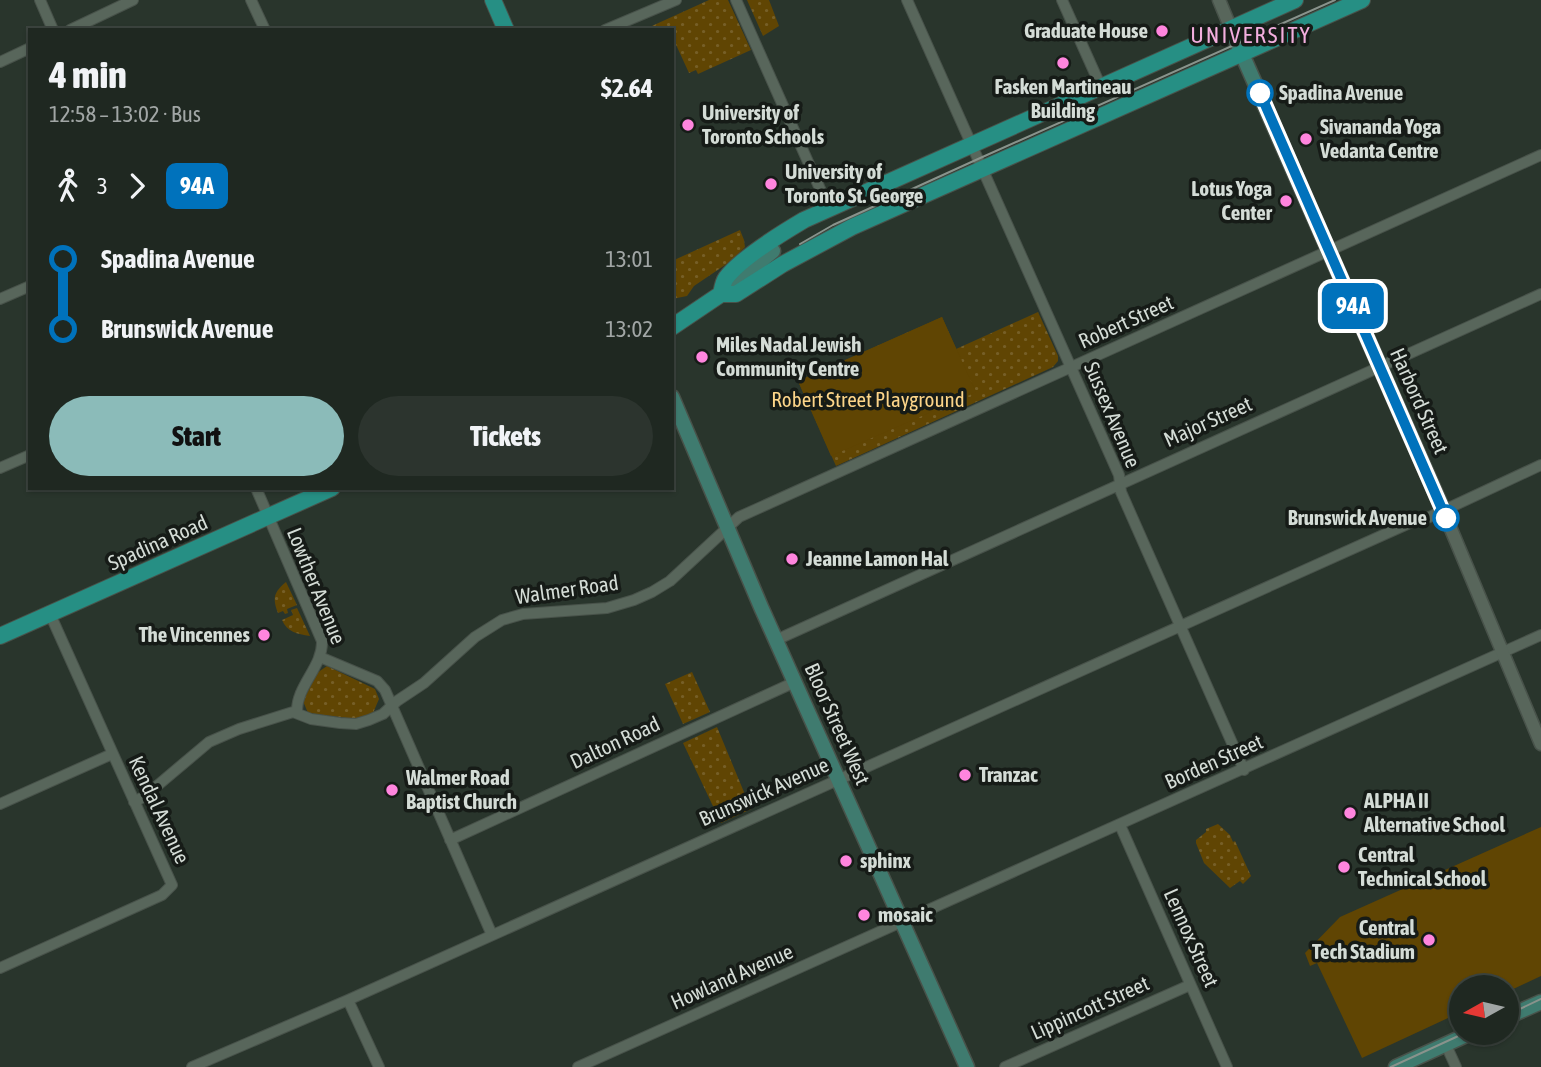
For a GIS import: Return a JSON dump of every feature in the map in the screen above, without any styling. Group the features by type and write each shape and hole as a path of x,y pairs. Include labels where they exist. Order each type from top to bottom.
{"main road":[{"path":"493,0 505,28"},
{"path":"674,326 721,294 736,294 804,220 1295,0"},
{"path":"721,294 725,279 774,253 852,227 1363,0"},
{"name":"Harbord Street","path":"1231,29 1443,510"},
{"name":"Bloor Street West","path":"674,402 776,640 967,1067"},
{"name":"Spadina Road","path":"0,636 328,490"},
{"path":"1519,1012 1541,1002"},
{"path":"1396,1067 1449,1044"}],"street":[{"path":"40,0 52,28"},
{"path":"73,28 133,0"},
{"path":"251,0 264,28"},
{"path":"611,28 676,0"},
{"path":"736,0 829,209"},
{"name":"Sussex Avenue","path":"907,0 1119,474 1121,492 1244,770"},
{"name":"Harbord Street","path":"1219,0 1231,29"},
{"path":"1062,1 1101,87"},
{"path":"0,62 28,49"},
{"name":"Robert Street","path":"729,526 738,517 1541,155"},
{"path":"0,299 28,287"},
{"name":"Major Street","path":"776,640 1541,295"},
{"path":"0,468 28,456"},
{"name":"Brunswick Avenue","path":"192,1067 348,1000 1179,625 1412,522 1423,520 1541,465"},
{"name":"Lowther Avenue","path":"257,490 322,641 320,657 377,681 385,690 492,934"},
{"name":"Harbord Street","path":"1443,510 1502,653 1540,736"},
{"name":"Walmer Road","path":"297,712 302,717 311,719 356,724 383,714 424,683 475,637 502,620 523,614 592,611 634,600 670,581 729,526"},
{"name":"Kendal Avenue","path":"0,968 162,895 172,888 172,882 50,614"},
{"name":"Borden Street","path":"902,922 1541,635"},
{"path":"134,802 145,796 209,742 239,729 297,712 297,702 320,657"},
{"name":"Dalton Road","path":"450,840 795,682"},
{"path":"0,804 112,754"},
{"name":"Lennox Street","path":"1120,825 1227,1067"},
{"name":"Howland Avenue","path":"578,1067 902,922"},
{"name":"Lippincott Street","path":"1005,1067 1190,985"},
{"path":"348,1000 379,1067"},
{"path":"1446,1045 1456,1067"}],"green space":[{"path":"709,0 728,0 751,50 698,74 696,70 689,73 674,40 674,28 647,28"},
{"path":"747,0 769,0 779,26 763,36"},
{"path":"740,230 744,240 745,247 731,261 694,286 687,296 674,299 674,260"},
{"name":"Robert Street Playground","path":"1038,312 1058,356 1053,367 836,466 798,381 942,317 956,349"},
{"name":"Robert Street Playground","path":"942,317 976,392 831,456 798,381"},
{"path":"286,582 297,605 287,609 288,613 278,613 275,596"},
{"path":"297,608 310,636 293,632 282,620 293,615 291,610"},
{"path":"327,666 375,689 379,699 373,713 354,719 308,713 303,701 317,673"},
{"path":"692,672 710,712 683,724 665,684"},
{"path":"717,727 751,809 721,823 683,743"},
{"path":"1218,824 1230,835 1233,842 1235,841 1251,876 1243,884 1240,881 1230,888 1204,863 1196,843 1206,829"},
{"name":"Central Tech Stadium","path":"1541,827 1541,976 1519,986 1519,975 1449,975 1449,1018 1362,1058 1317,963 1310,966 1305,953 1340,917"}],"tram line":[{"path":"800,244 833,225 1335,0"},
{"path":"1519,1009 1541,999"},
{"path":"1391,1067 1449,1040"}],"bus line":[{"name":"94A","path":"1260,93 1446,518"}],"place":[{"name":"Graduate House","path":"1162,31"},
{"name":"Fasken Martineau Building","path":"1063,63"},
{"name":"Spadina Avenue","path":"1260,93"},
{"name":"University of Toronto Schools","path":"688,125"},
{"name":"Sivananda Yoga Vedanta Centre","path":"1306,139"},
{"name":"University of Toronto St. George","path":"771,184"},
{"name":"Lotus Yoga Center","path":"1286,201"},
{"name":"Miles Nadal Jewish Community Centre","path":"702,357"},
{"name":"Brunswick Avenue","path":"1446,518"},
{"name":"Jeanne Lamon Hal","path":"792,559"},
{"name":"The Vincennes","path":"264,635"},
{"name":"Tranzac","path":"965,775"},
{"name":"Walmer Road Baptist Church","path":"392,790"},
{"name":"ALPHA II Alternative School","path":"1350,813"},
{"name":"sphinx","path":"846,861"},
{"name":"Central Technical School","path":"1344,867"},
{"name":"mosaic","path":"864,915"},
{"name":"Central Tech Stadium","path":"1429,940"}],"district":[{"name":"UNIVERSITY","path":"1251,35"}]}
